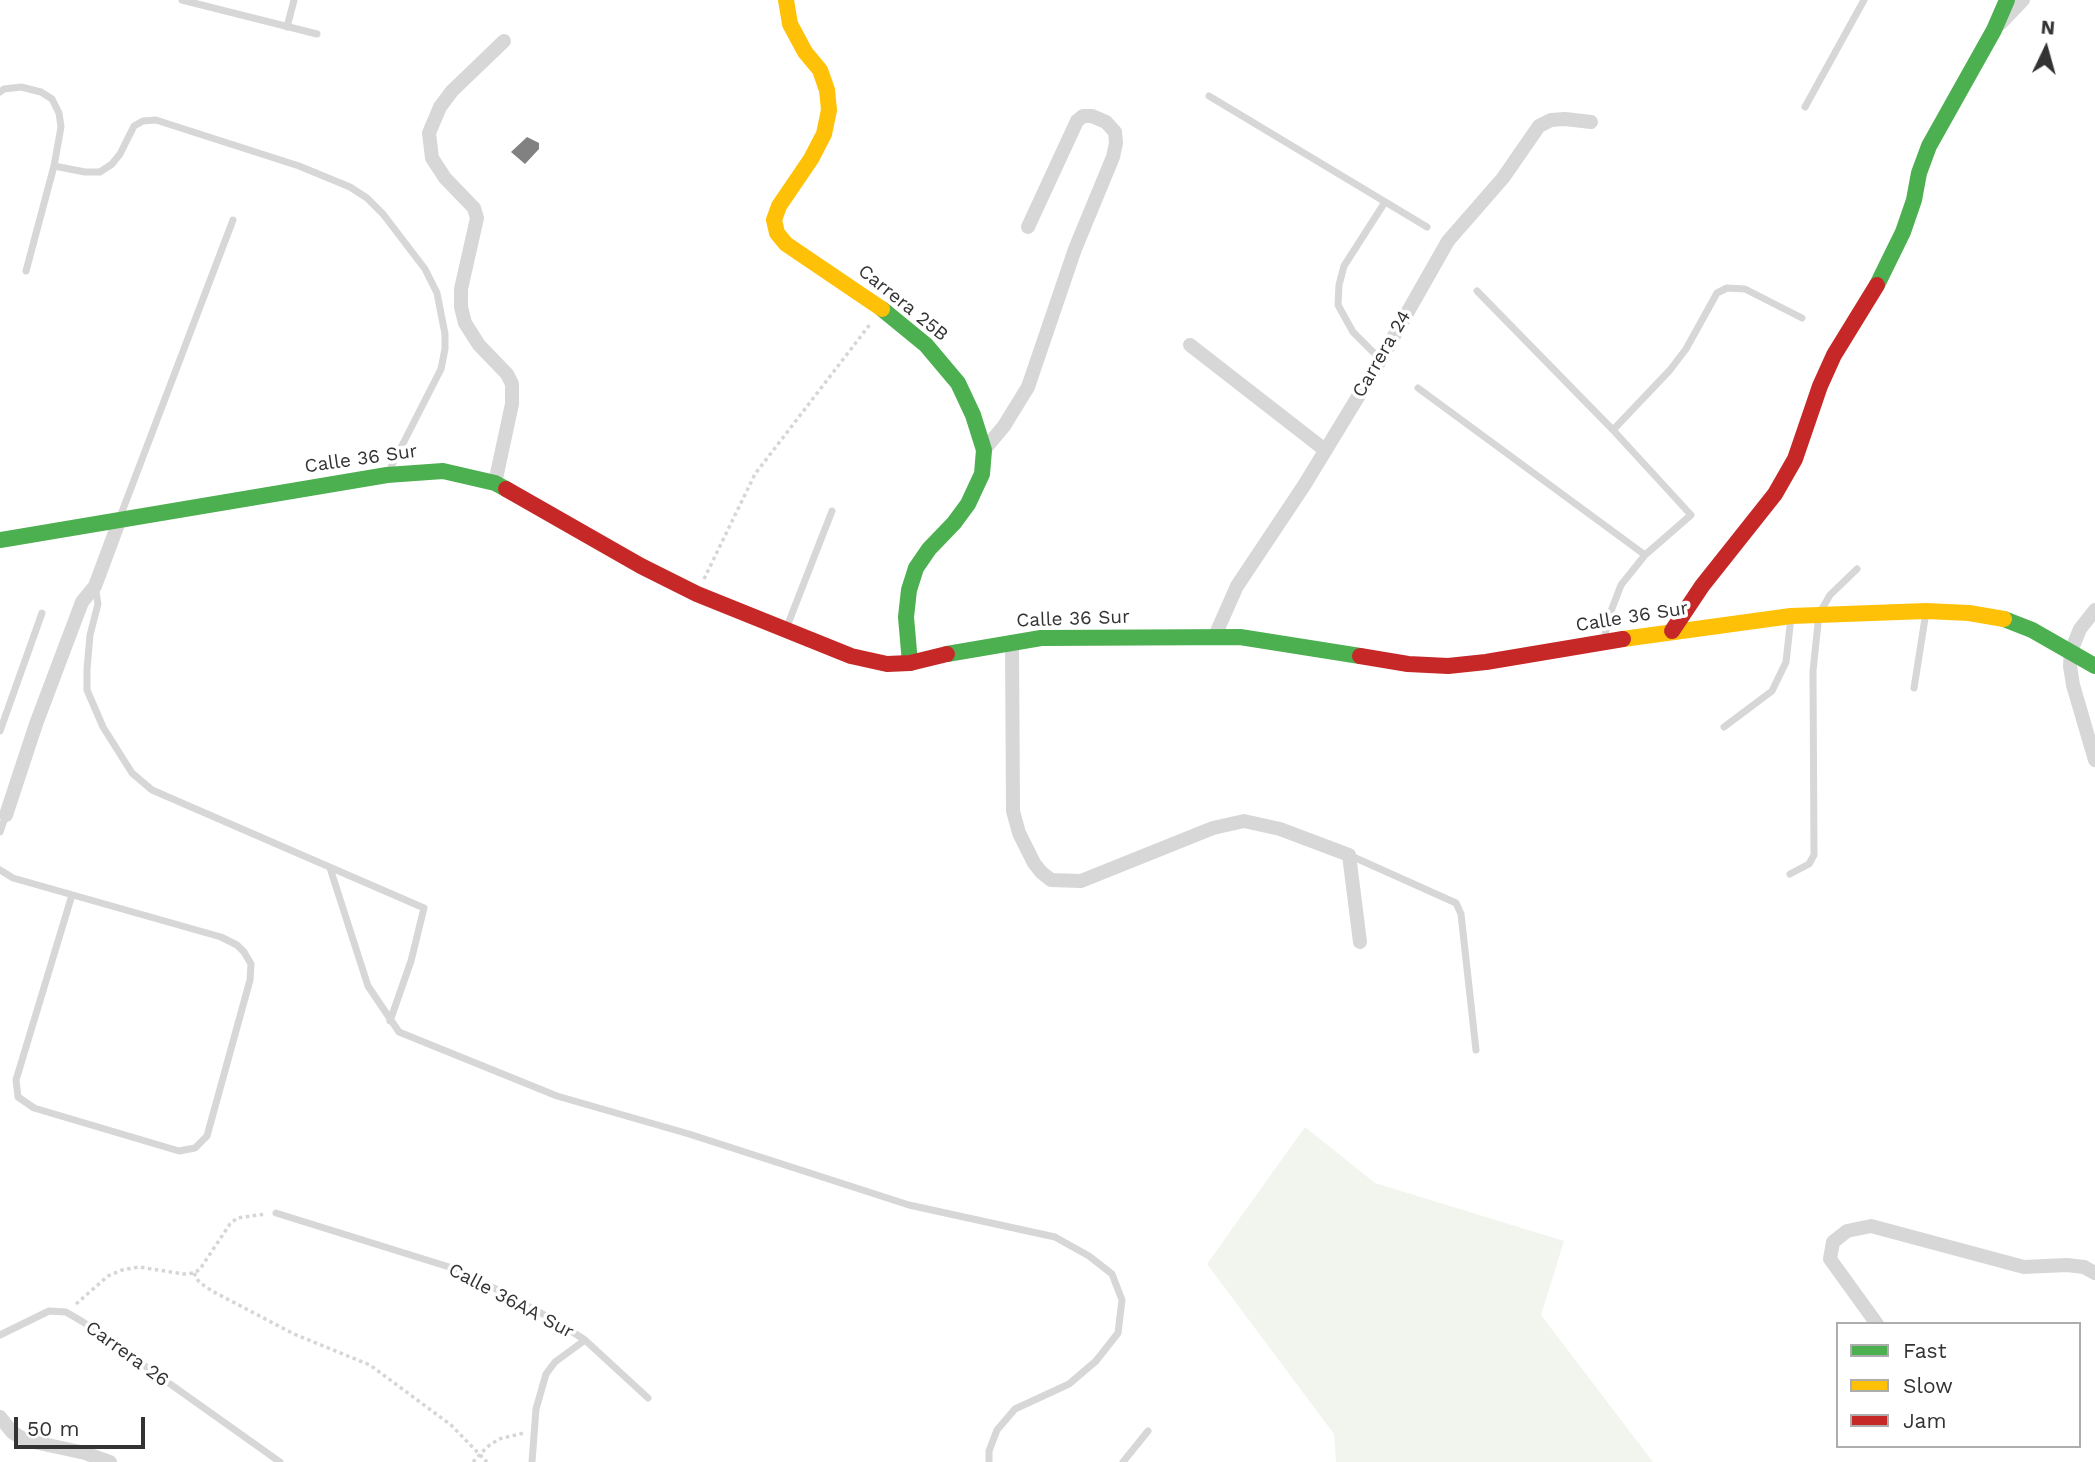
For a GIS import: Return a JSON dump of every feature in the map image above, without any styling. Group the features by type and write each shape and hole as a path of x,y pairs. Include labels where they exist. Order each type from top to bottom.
{"street":[{"name":"Carrera 25B","path":"786,0 790,24 805,52 820,70 830,110 824,134 811,159 779,206 774,220 777,233 786,244 882,309 926,345 958,383 973,415 984,450 982,474 968,504 916,568 909,590 906,617 910,663"},
{"path":"1672,631 1702,586 1775,494 1795,459 1820,386 1834,355 1879,282 1903,232 1929,146 1994,30 2007,0"},
{"path":"1994,30 2023,0"},
{"path":"495,483 512,404 512,384 507,374 479,345 465,323 461,307 461,289 477,218 474,208 445,178 432,158 429,133 440,107 452,91 504,41"},
{"path":"984,450 1004,426 1028,387 1075,249 1113,157 1115,132 1106,122 1092,116 1083,116 1077,121 1028,227"},
{"name":"Carrera 24","path":"1213,638 1237,586 1381,359 1448,242 1503,178 1539,127 1551,120 1565,118 1591,122"},
{"path":"1190,345 1325,450"},
{"name":"Calle 36 Sur","path":"0,540 387,475 443,471 495,483 641,566 697,594 871,662 887,664 910,663 1041,638 1213,638 1265,640 1408,664 1448,666 1486,663 1672,631 1791,616 1926,611 1969,613 2004,619 2032,630 2095,666"},
{"path":"6,815 36,724 82,602 95,586 120,519"},
{"path":"2095,610 2080,629 2071,651 2070,666 2095,760"},
{"path":"1012,642 1013,811 1018,832 1041,872 1051,880 1081,881 1213,828 1244,821 1280,829 1349,855 1360,942"},
{"path":"1876,1322 1830,1259 1833,1242 1847,1231 1871,1226 2024,1267 2067,1265 2084,1267 2095,1273"},
{"path":"0,1417 12,1432 25,1440 85,1453 110,1462"}],"lane":[{"path":"182,0 317,34"},
{"path":"287,27 294,0"},
{"path":"1805,107 1864,0"},
{"path":"0,92 21,87 41,92 52,99 59,113 61,127 54,166 26,271"},
{"path":"1209,96 1427,227"},
{"path":"54,166 100,172 120,154 134,126 143,121 156,120 299,166 350,187 367,198 425,269 437,293 445,334 441,369 387,475"},
{"path":"1381,359 1353,332 1338,305 1339,285 1344,267 1385,202"},
{"path":"120,519 233,220"},
{"path":"1613,430 1670,370 1686,349 1717,293 1727,288 1745,289 1801,318"},
{"path":"1478,291 1691,515 1645,555 1621,585 1608,619 1603,642"},
{"path":"1418,388 1645,555"},
{"path":"786,630 832,511"},
{"path":"1790,874 1809,864 1814,855 1813,671 1819,614 1830,595 1857,569"},
{"path":"95,586 97,604 90,635 87,691 103,727 132,773 152,790 424,908 411,961 390,1021"},
{"path":"1914,688 1926,611"},
{"path":"0,731 43,613"},
{"path":"1724,727 1772,691 1786,662 1791,616"},
{"path":"0,832 6,815"},
{"path":"1349,855 1456,904 1461,914 1476,1050"},
{"path":"330,868 368,986 399,1032 557,1096 689,1134 909,1205 1055,1237 1112,1274 1122,1300 1118,1333 1096,1361 1069,1384 1015,1409 998,1430 989,1451 989,1462"},
{"path":"0,870 13,878 221,937 244,952 251,964 250,980 207,1136 195,1148 179,1151 34,1108 18,1097 16,1080 72,895"},
{"name":"Calle 36AA Sur","path":"276,1213 462,1270 585,1340 648,1398"},
{"name":"Carrera 26","path":"0,1335 49,1311 66,1312 280,1462"},
{"path":"532,1462 540,1389 545,1374 555,1362 585,1340"},
{"path":"1123,1462 1148,1431"}],"path":[{"path":"697,594 755,474 882,309"},
{"path":"66,1312 108,1276 122,1270 139,1266 184,1274 194,1273 200,1269 230,1224 237,1218 276,1213"},
{"path":"194,1273 199,1282 212,1291 294,1334 370,1365 451,1425 487,1462"},
{"path":"473,1462 499,1439 534,1431"}],"shaded area":[{"path":"1305,1127 1375,1183 1564,1241 1541,1315 1653,1462 1336,1462 1334,1434 1207,1264"}],"building":[{"path":"527,137 539,143 539,149 525,164 511,152"}],"traffic: fast":[{"path":"1877,285 1903,232 1929,146 1994,30 2007,0"},
{"path":"882,309 926,345 958,383 973,415 984,450 982,474 968,504 916,568 909,590 906,617 910,663"},
{"path":"0,540 387,475 443,471 495,483 506,489"},
{"path":"2004,619 2032,630 2095,666"},
{"path":"947,654 1041,638 1240,637 1360,656"}],"traffic: slow":[{"path":"786,0 790,24 805,52 820,70 827,90 829,110 824,134 811,159 779,206 774,220 777,233 786,244 882,309"},
{"path":"1623,639 1791,616 1926,611 1969,613 2004,619"}],"traffic: jam":[{"path":"1672,631 1702,586 1775,494 1795,459 1820,386 1834,355 1877,285"},
{"path":"506,489 641,566 697,594 851,656 887,664 910,663 947,654"},
{"path":"1360,656 1408,664 1448,666 1623,639"}]}
